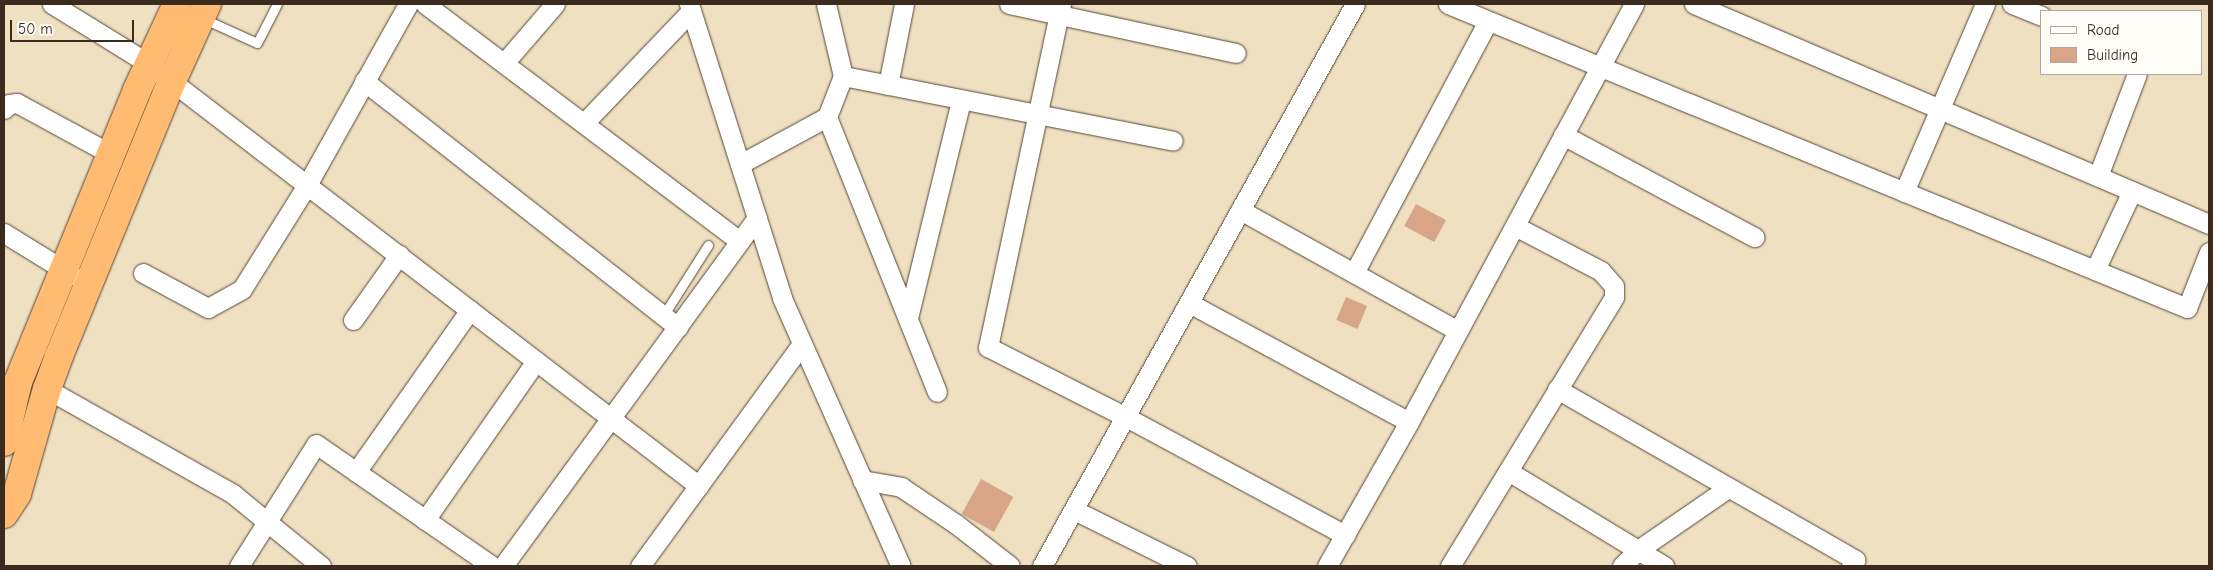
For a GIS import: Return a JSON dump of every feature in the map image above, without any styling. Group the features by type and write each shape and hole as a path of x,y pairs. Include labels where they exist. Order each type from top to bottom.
{"highway":[{"path":"4,442 11,377 33,345 149,64 190,9"},
{"path":"4,514 17,494 47,389 59,356 172,80 190,9"},
{"path":"33,345 59,356"}],"street":[{"path":"52,4 172,80 699,486"},
{"path":"143,273 208,308 242,288 307,185 408,4"},
{"path":"426,4 740,241"},
{"path":"504,63 555,4"},
{"path":"740,164 827,117 843,76 826,4"},
{"path":"888,85 904,4"},
{"path":"1009,4 1060,9 1236,53"},
{"path":"1042,566 1355,4"},
{"path":"1448,4 2187,308 2209,252"},
{"path":"1327,566 1409,422 1634,4"},
{"path":"1694,4 2209,224"},
{"path":"1904,192 1985,4"},
{"path":"2012,4 2040,15"},
{"path":"584,123 690,7 782,298 801,345 902,566"},
{"path":"1060,9 988,347 1126,417 1345,535"},
{"path":"1354,273 1488,20"},
{"path":"2098,176 2137,75"},
{"path":"843,76 1173,141"},
{"path":"364,81 678,327"},
{"path":"908,318 961,100"},
{"path":"4,110 8,104 17,103 111,154"},
{"path":"827,117 938,392"},
{"path":"1563,136 1754,237"},
{"path":"2095,270 2132,191"},
{"path":"1240,210 1458,331"},
{"path":"503,566 757,218"},
{"path":"1453,565 1614,297 1614,286 1601,271 1514,226"},
{"path":"4,233 89,284"},
{"path":"353,320 399,256"},
{"path":"1189,302 1409,422"},
{"path":"356,472 470,310"},
{"path":"640,566 801,345"},
{"path":"425,520 536,361"},
{"path":"47,389 232,494 321,566"},
{"path":"1557,390 1855,560 1851,566"},
{"path":"239,566 316,444 492,566"},
{"path":"1508,471 1664,566"},
{"path":"862,480 901,487 956,524 1010,566"},
{"path":"1622,566 1638,550 1728,488"},
{"path":"1074,510 1187,566"}],"lane":[{"path":"190,9 257,44 277,4"},
{"path":"663,316 708,245"}],"building":[{"path":"1416,204 1446,220 1434,242 1404,226"},
{"path":"1346,297 1367,306 1357,329 1336,320"},
{"path":"981,479 1013,497 994,532 962,514"}]}
